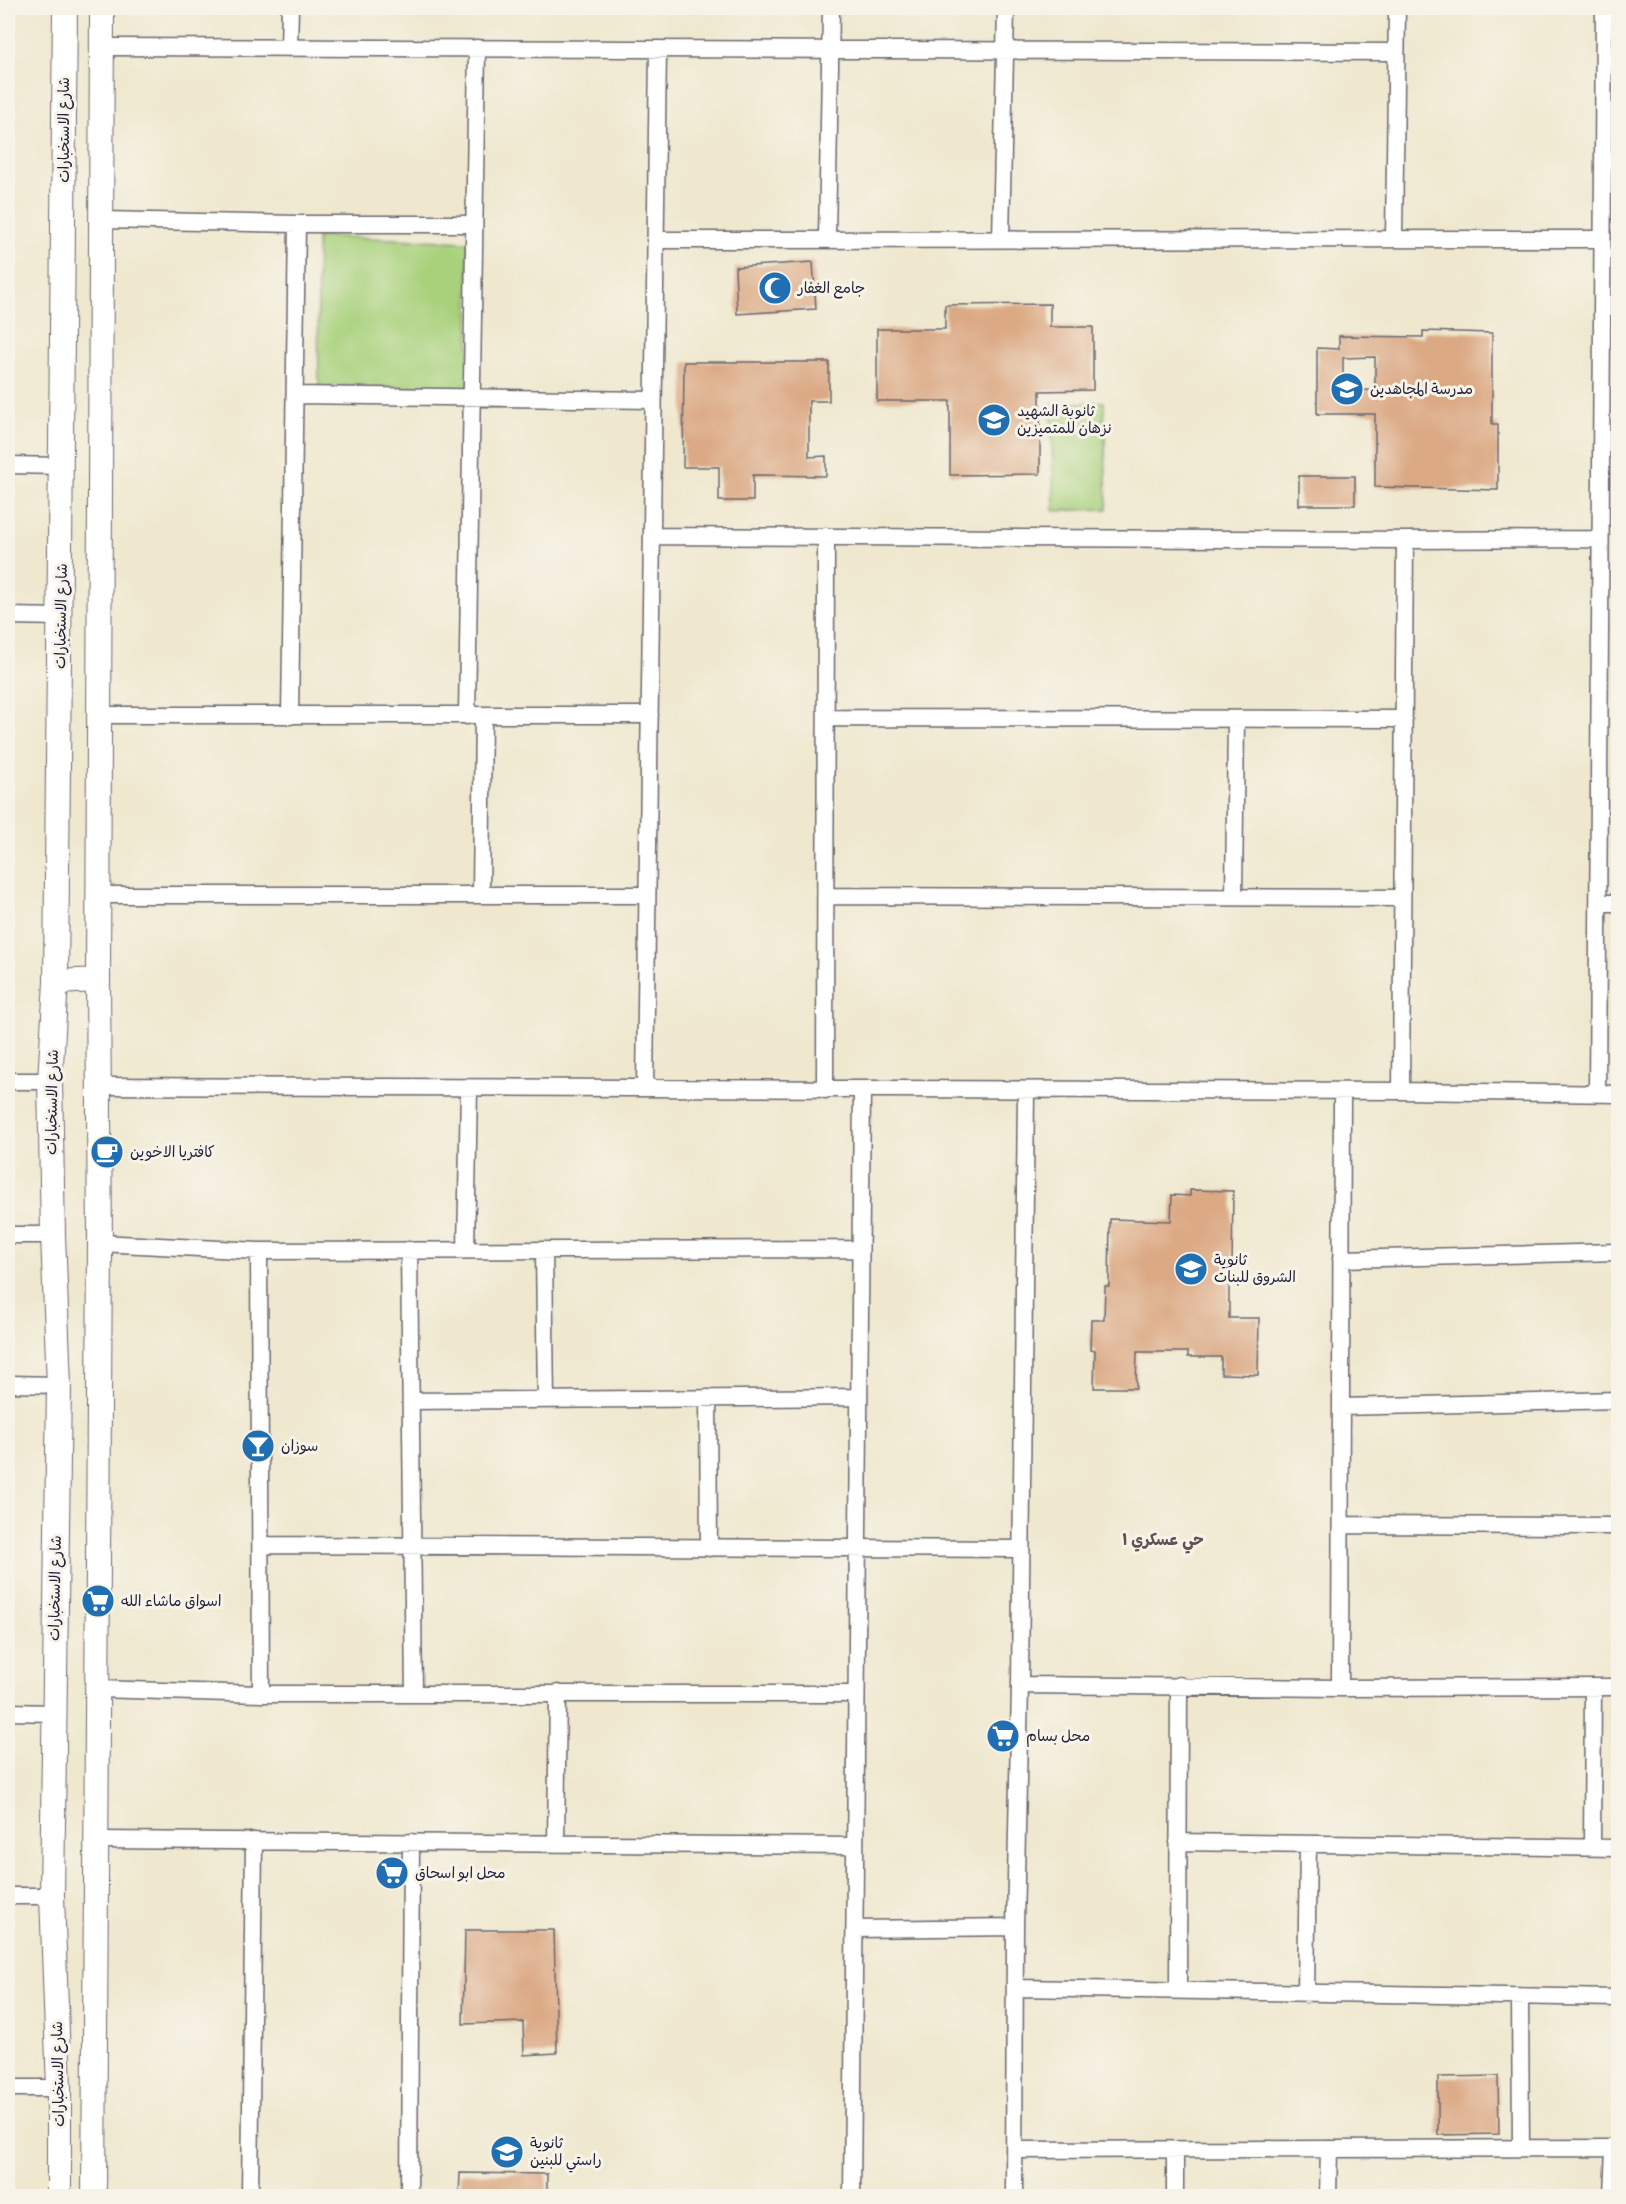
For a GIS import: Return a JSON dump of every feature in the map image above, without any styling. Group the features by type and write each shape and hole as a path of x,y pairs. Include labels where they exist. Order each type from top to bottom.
{"main road":[{"name":"شارع الاستخبارات","path":"60,2196 59,2088 52,1896 59,1385 50,1081 56,982 65,8"},
{"path":"94,2196 100,1243 98,980 102,8"},
{"path":"56,982 98,980"}],"street":[{"path":"289,48 290,8"},
{"path":"827,239 831,8"},
{"path":"1001,239 1006,8"},
{"path":"1394,238 1397,8"},
{"path":"1597,1094 1602,239 1611,54 1604,8"},
{"path":"102,47 1396,52"},
{"path":"477,48 472,397 475,715 481,895"},
{"path":"645,1088 658,49"},
{"path":"102,220 297,224 474,224"},
{"path":"290,716 297,224"},
{"path":"656,240 1602,239"},
{"path":"295,395 654,400"},
{"path":"1601,406 1618,406"},
{"path":"8,465 62,466"},
{"path":"652,536 1600,539"},
{"path":"825,1090 826,536"},
{"path":"1401,1091 1405,540"},
{"path":"8,616 61,617"},
{"path":"99,715 650,715"},
{"path":"826,718 1404,719"},
{"path":"1234,897 1236,719"},
{"path":"99,895 647,895"},
{"path":"826,896 1402,898"},
{"path":"1598,903 1618,903"},
{"path":"8,1081 50,1081"},
{"path":"98,1086 1401,1091 1618,1094"},
{"path":"466,1250 469,1088"},
{"path":"852,2196 862,1089"},
{"path":"1014,2196 1016,1988 1014,1927 1020,1685 1026,1090"},
{"path":"1340,1688 1342,1091"},
{"path":"8,1235 53,1235"},
{"path":"100,1243 259,1251 860,1249"},
{"path":"409,1250 414,1694"},
{"path":"544,1250 546,1400"},
{"path":"259,1251 261,1694"},
{"path":"1341,1259 1618,1252"},
{"path":"8,1384 59,1385"},
{"path":"411,1401 859,1397"},
{"path":"708,1398 709,1548"},
{"path":"1341,1407 1618,1400"},
{"path":"1341,1525 1618,1526"},
{"path":"261,1545 1021,1549"},
{"path":"1020,1685 1340,1688 1618,1687"},
{"path":"1178,1991 1179,1686"},
{"path":"1592,1848 1593,1687"},
{"path":"97,1689 261,1694 856,1694"},
{"path":"556,1843 558,1693"},
{"path":"8,1712 53,1713"},
{"path":"97,1840 855,1846"},
{"path":"250,2196 254,1841"},
{"path":"409,2196 411,1842"},
{"path":"1178,1842 1618,1848"},
{"path":"1306,1994 1308,1844"},
{"path":"8,1896 52,1896"},
{"path":"855,1929 1014,1927"},
{"path":"1016,1988 1618,1998"},
{"path":"1520,1998 1521,2148"},
{"path":"8,2088 59,2088"},
{"path":"1015,2150 1616,2148 1612,2196"},
{"path":"1328,2196 1329,2149"},
{"path":"1175,2150 1175,2196"}],"green space":[{"path":"317,236 468,242 470,388 319,386"},
{"path":"1104,402 1107,509 1054,511 1051,404"}],"building":[{"name":"جامع الغفار","path":"813,262 816,309 737,314 735,267"},
{"path":"1050,304 1050,327 1093,327 1093,390 1040,391 1040,474 950,475 950,401 877,401 877,329 945,329 945,305"},
{"path":"1423,331 1492,333 1492,424 1498,424 1498,490 1375,487 1375,414 1317,414 1317,348 1339,349 1339,336 1423,337","holes":["1375,357 1375,390 1343,391 1343,358"]},
{"path":"684,362 829,362 829,401 809,401 809,457 826,456 826,476 753,475 753,501 719,501 719,467 683,467"},
{"path":"1299,476 1355,476 1355,505 1299,505"},
{"path":"1190,1190 1233,1191 1229,1318 1259,1318 1258,1375 1221,1374 1221,1357 1188,1357 1188,1352 1137,1352 1136,1388 1094,1388 1095,1350 1090,1350 1091,1320 1104,1320 1105,1286 1109,1286 1110,1219 1171,1221 1172,1195 1190,1196"},
{"path":"465,1930 554,1930 557,2053 524,2055 523,2022 463,2024"},
{"path":"1498,2076 1499,2134 1438,2135 1438,2077"},
{"path":"460,2173 547,2174 547,2196 459,2196"}],"place":[{"name":"جامع الغفار","path":"775,288"},
{"name":"مدرسة المجاهدين","path":"1347,389"},
{"name":"ثانوية الشهيد نزهان للمتميزين","path":"994,420"},
{"name":"كافتريا الاخوين","path":"107,1152"},
{"name":"ثانوية الشروق للبنات","path":"1191,1269"},
{"name":"سوزان","path":"258,1446"},
{"name":"اسواق ماشاء الله","path":"98,1601"},
{"name":"محل بسام","path":"1003,1736"},
{"name":"محل ابو اسحاق","path":"392,1873"},
{"name":"ثانوية راستي للبنين","path":"507,2152"}],"district":[{"name":"حي عسكري ١","path":"1163,1539"}]}
